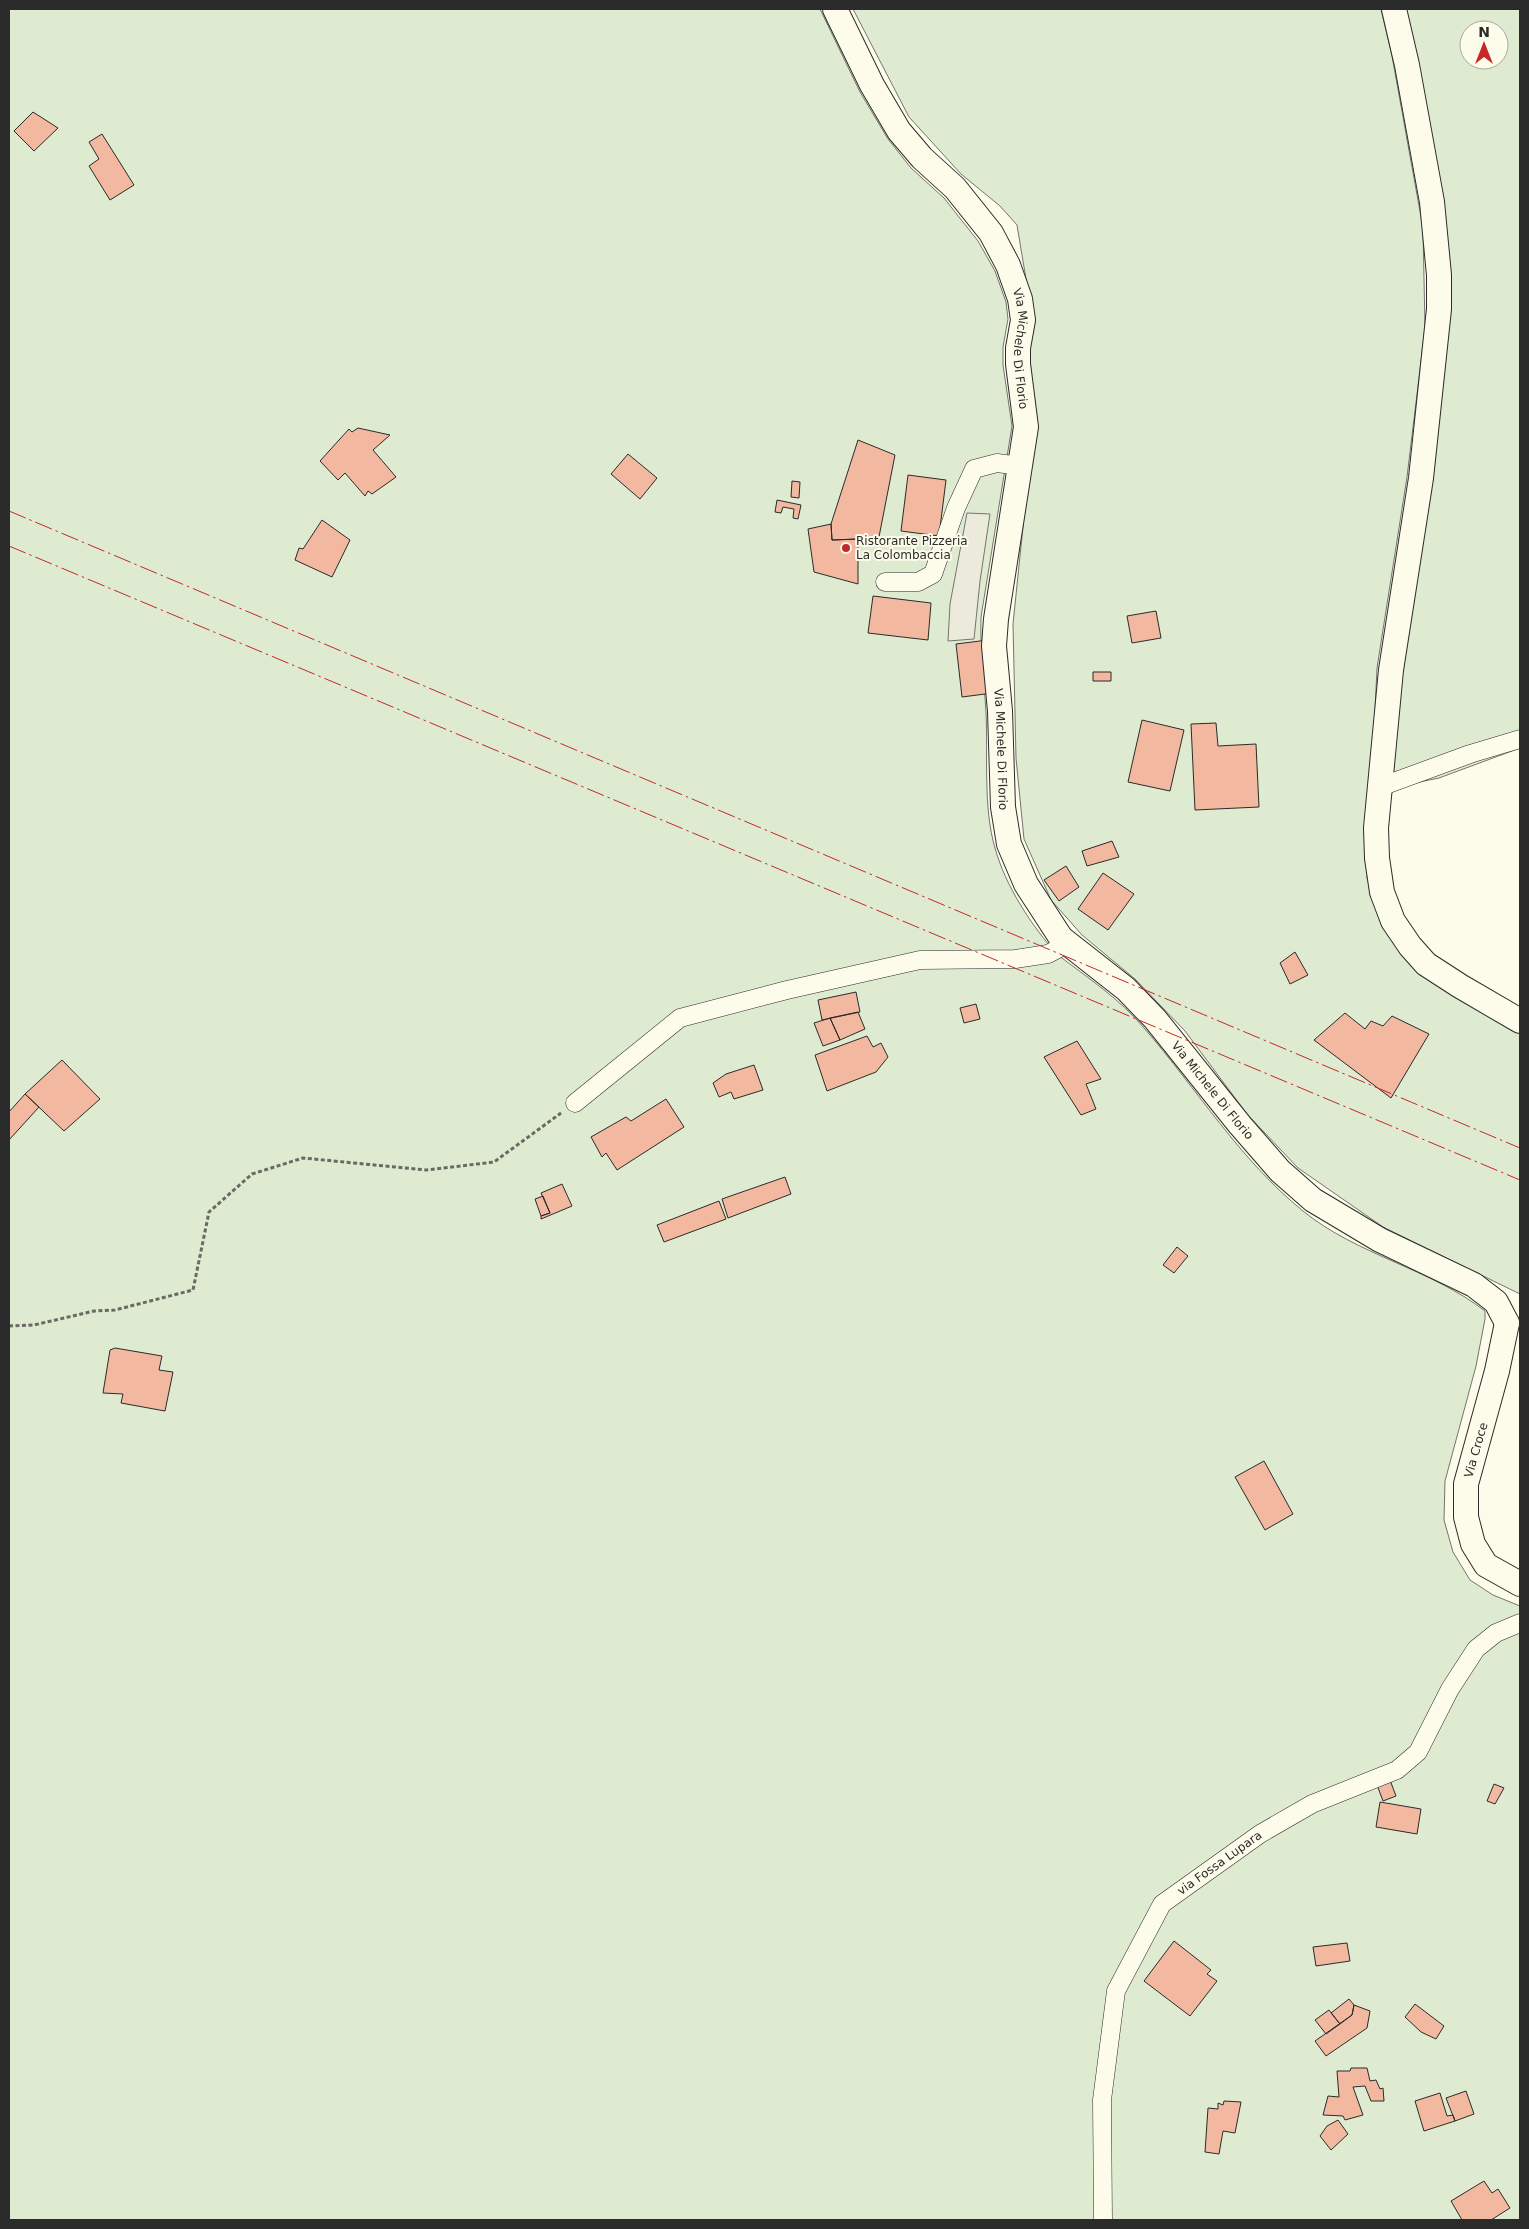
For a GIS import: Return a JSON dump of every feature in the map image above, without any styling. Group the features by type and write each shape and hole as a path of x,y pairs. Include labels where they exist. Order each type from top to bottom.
{"street":[{"name":"Via Michele Di Florio","path":"836,9 872,85 900,131 922,158 955,188 990,233 1008,265 1020,299 1023,320 1018,348 1018,364 1026,427 996,618 994,646 1000,711 1003,807 1009,844 1026,884 1044,914 1067,944 1126,989 1155,1019 1274,1165 1313,1200 1380,1240 1474,1285 1496,1302 1514,1322"},
{"path":"1394,9 1407,65 1432,202 1440,275 1440,308 1420,478 1392,670 1376,828 1377,858 1382,892 1393,921 1410,946 1426,964 1520,1021"},
{"path":"885,582 918,582 933,574 956,508 974,469 997,463 1021,466"},
{"path":"1380,787 1470,754 1520,739"},
{"path":"575,1103 680,1018 787,990 920,960 1014,959 1048,954 1067,944"},
{"name":"Via Croce","path":"1514,1322 1497,1371 1466,1484 1466,1517 1473,1544 1486,1565 1520,1584"},
{"name":"via Fossa Lupara","path":"1103,2220 1102,2100 1116,1991 1162,1904 1260,1834 1303,1809 1397,1770 1418,1752 1450,1689 1476,1649 1496,1633 1520,1623"}],"path":[{"path":"9,1326 34,1326 94,1311 114,1310 193,1290 209,1212 252,1174 303,1158 426,1170 494,1162 575,1103"}],"green space":[{"path":"9,9 820,9 860,92 888,139 911,168 944,198 978,241 995,271 1006,302 1008,319 1003,347 1003,365 1012,426 981,617 981,629 989,816 995,848 1012,891 1029,919 1048,944 1058,955 1103,989 1135,1017 1239,1147 1280,1191 1324,1226 1370,1251 1464,1296 1485,1311 1476,1366 1445,1481 1444,1520 1453,1552 1470,1580 1493,1595 1520,1606 1520,2220 9,2220"},
{"path":"853,9 1381,9 1392,56 1423,228 1425,328 1407,477 1377,668 1367,878 1384,929 1417,971 1520,1031 1520,1294 1383,1227 1298,1168 1247,1114 1185,1031 1135,979 1082,935 1051,900 1024,839 1016,758 1013,624 1031,449 1026,357 1032,315 1017,225 1000,206 961,174 909,117"},
{"path":"1404,9 1520,9 1520,748 1439,778 1390,788 1401,671 1446,351"}],"shaded area":[{"path":"967,513 990,514 974,639 948,641 950,604"}],"building":[{"path":"33,112 58,128 34,151 14,131"},
{"path":"102,134 134,185 110,200 89,166 99,159 89,142"},
{"path":"358,428 390,435 373,450 396,477 372,494 368,491 365,496 345,473 338,480 320,461 349,429 352,432"},
{"path":"858,440 895,455 878,542 858,539 832,540 831,524"},
{"path":"628,454 657,478 640,499 611,474"},
{"path":"908,475 946,480 939,536 901,531"},
{"path":"792,481 800,482 799,498 791,497"},
{"path":"777,500 801,505 798,519 793,518 794,509 783,507 781,513 775,512"},
{"path":"322,520 350,540 332,577 295,560 299,548 303,549"},
{"path":"831,524 832,540 858,539 858,584 814,572 808,529"},
{"path":"873,596 931,603 928,640 868,633"},
{"path":"1156,611 1161,638 1132,643 1127,616"},
{"path":"988,640 993,693 962,697 956,644"},
{"path":"1093,672 1111,672 1111,681 1093,681"},
{"path":"1142,720 1184,730 1170,791 1128,782"},
{"path":"1216,723 1218,746 1256,744 1259,807 1195,810 1191,724"},
{"path":"1112,841 1119,857 1087,866 1082,851"},
{"path":"1066,866 1079,887 1059,901 1044,880"},
{"path":"1103,873 1134,894 1108,930 1078,909"},
{"path":"1295,952 1308,975 1290,984 1280,963"},
{"path":"856,992 860,1012 822,1020 818,1000"},
{"path":"976,1004 980,1019 964,1023 960,1008"},
{"path":"858,1012 865,1029 840,1040 830,1018"},
{"path":"1345,1013 1365,1029 1371,1021 1383,1026 1392,1016 1429,1034 1391,1098 1314,1040"},
{"path":"830,1018 840,1040 823,1046 814,1023"},
{"path":"867,1036 873,1047 881,1043 888,1057 876,1072 827,1091 815,1055"},
{"path":"1077,1041 1101,1079 1086,1084 1096,1109 1081,1115 1044,1057"},
{"path":"62,1060 100,1099 64,1131 25,1094"},
{"path":"754,1065 763,1090 734,1099 731,1092 719,1097 713,1083 726,1074"},
{"path":"25,1094 39,1107 9,1140 9,1112"},
{"path":"666,1099 684,1127 617,1170 606,1153 602,1157 591,1137 626,1117 631,1121"},
{"path":"785,1177 791,1194 728,1218 722,1199"},
{"path":"562,1184 572,1206 541,1219 541,1216 550,1213 541,1193"},
{"path":"543,1196 550,1213 541,1216 535,1199"},
{"path":"719,1201 726,1219 664,1242 657,1225"},
{"path":"1177,1247 1188,1256 1174,1273 1163,1265"},
{"path":"115,1348 162,1356 159,1370 173,1372 165,1411 121,1403 123,1394 103,1393 110,1350"},
{"path":"1264,1461 1293,1514 1265,1530 1235,1477"},
{"path":"1390,1780 1396,1796 1383,1801 1377,1785"},
{"path":"1494,1784 1504,1788 1495,1804 1487,1801"},
{"path":"1380,1802 1421,1809 1417,1834 1376,1827"},
{"path":"1174,1941 1211,1970 1207,1974 1217,1981 1190,2016 1144,1981"},
{"path":"1347,1943 1350,1961 1316,1966 1313,1947"},
{"path":"1349,1999 1354,2005 1352,2015 1340,2024 1331,2013"},
{"path":"1415,2004 1444,2026 1436,2039 1421,2032 1405,2017"},
{"path":"1354,2005 1370,2011 1367,2028 1326,2056 1315,2041 1352,2015"},
{"path":"1329,2010 1340,2024 1326,2034 1315,2020"},
{"path":"1351,2068 1367,2068 1370,2081 1376,2080 1380,2089 1383,2088 1384,2101 1371,2101 1365,2086 1353,2087 1363,2115 1345,2120 1343,2116 1323,2115 1328,2096 1339,2097 1337,2071 1350,2071"},
{"path":"1466,2091 1474,2114 1455,2121 1446,2098"},
{"path":"1440,2093 1447,2116 1453,2115 1455,2121 1424,2131 1415,2101"},
{"path":"1224,2101 1241,2102 1235,2133 1223,2131 1219,2154 1205,2152 1208,2108 1218,2109 1218,2103 1223,2105"},
{"path":"1338,2120 1348,2134 1331,2150 1320,2136 1327,2126"},
{"path":"1484,2181 1492,2193 1498,2189 1510,2208 1491,2220 1462,2220 1451,2201"}],"power":[{"path":"9,511 1520,1148"},
{"path":"9,546 1520,1180"}],"place":[{"name":"Ristorante Pizzeria La Colombaccia","path":"846,548"}]}
